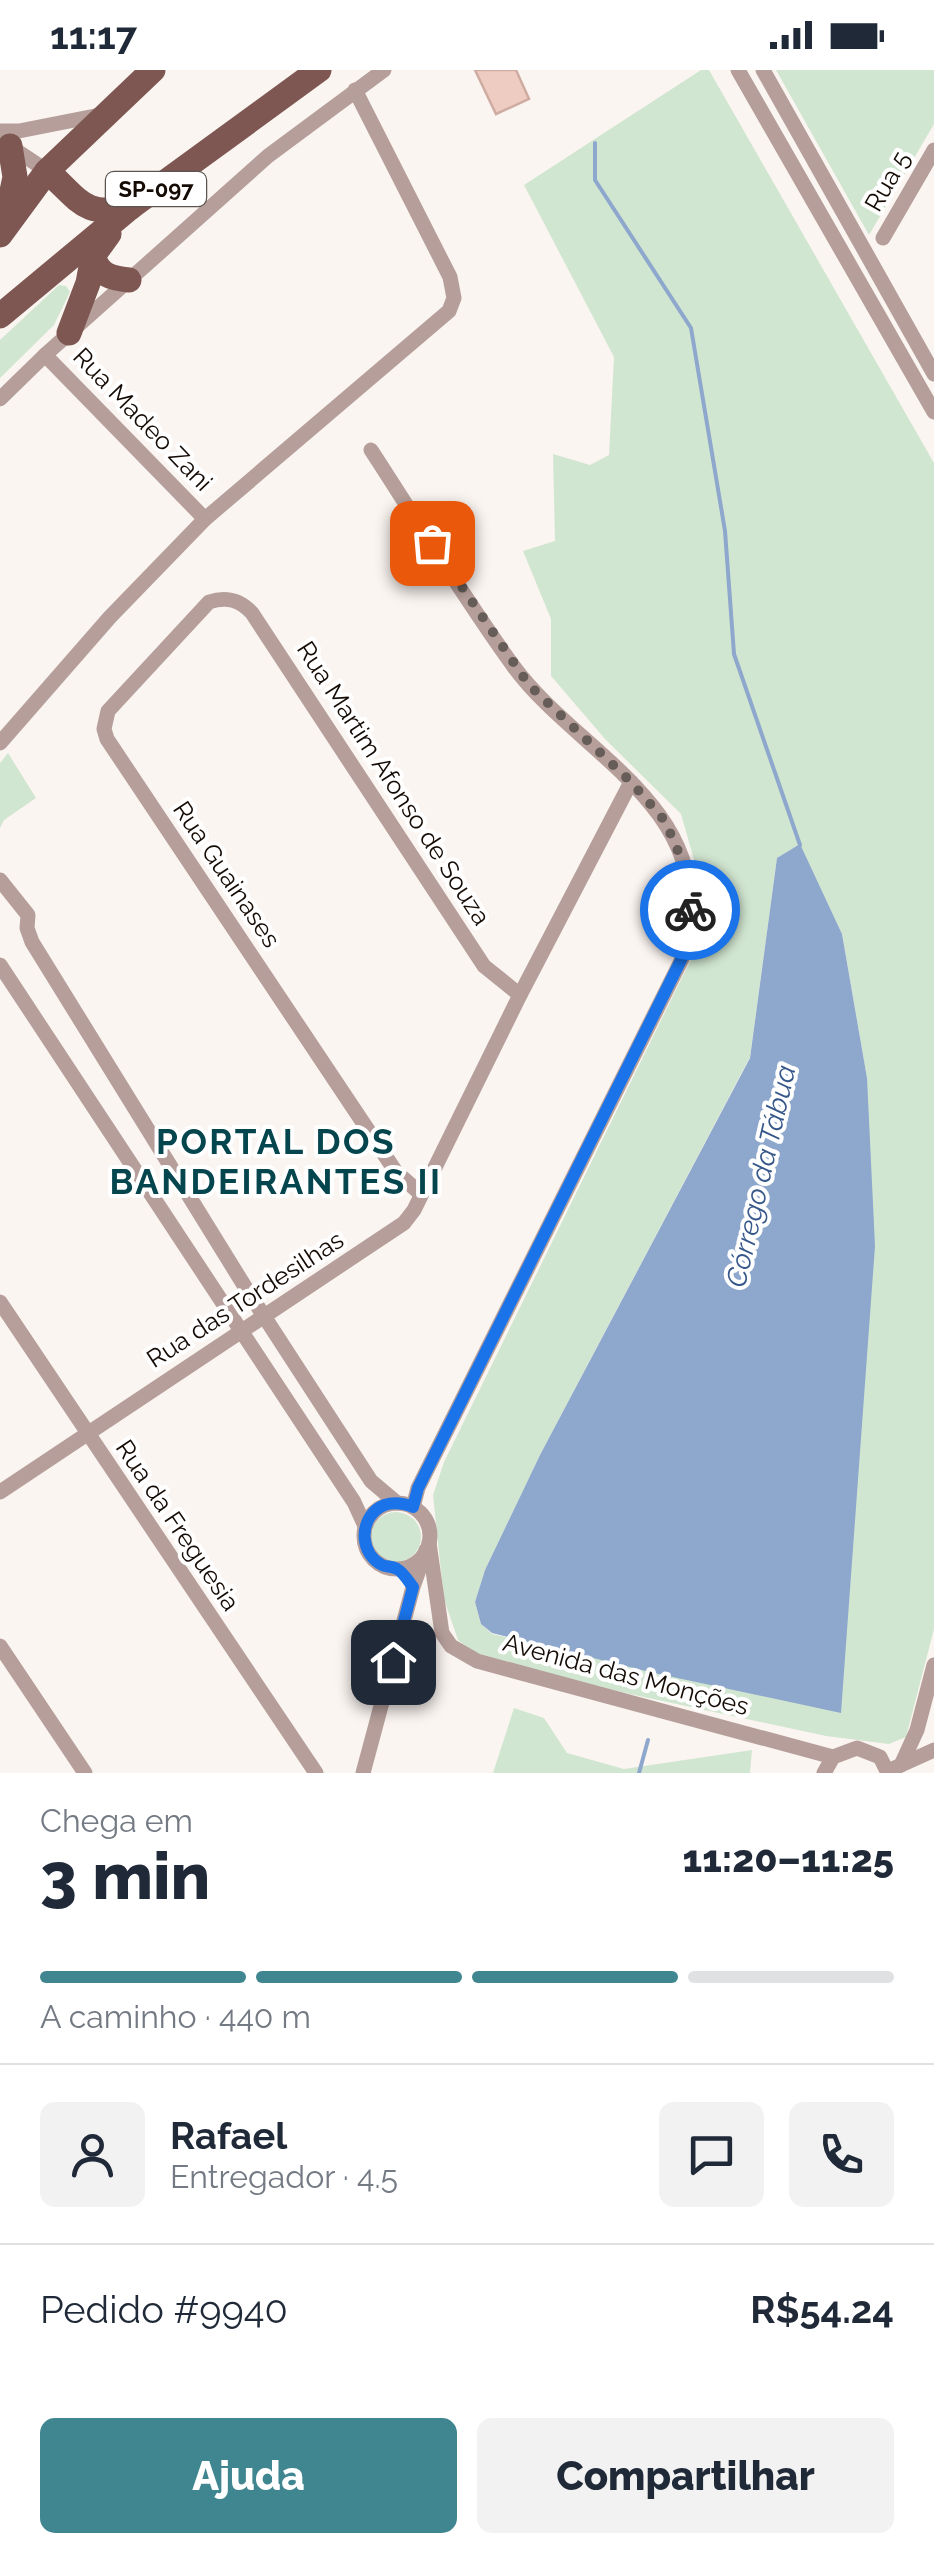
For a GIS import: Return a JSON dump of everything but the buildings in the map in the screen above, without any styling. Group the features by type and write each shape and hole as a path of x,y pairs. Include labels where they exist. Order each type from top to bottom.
{"main road":[{"path":"260,115 281,84 283,70"},
{"name":"SP-097","path":"0,316 131,207 320,70"},
{"path":"2,231 47,171 149,71"},
{"path":"2,231 12,201 14,177 3,139"},
{"path":"47,171 96,212 131,207"},
{"path":"69,333 88,283 93,256 131,207"},
{"path":"93,256 97,268 112,278 129,280"}],"street":[{"path":"0,399 45,354 268,156 384,70"},
{"path":"738,70 929,379"},
{"path":"763,70 929,379 934,412"},
{"path":"0,743 110,618 205,519 405,346 442,319 454,298 450,276 354,90"},
{"path":"47,171 3,139 19,131 104,114"},
{"name":"Rua 5","path":"883,238 934,150"},
{"name":"Rua Madeo Zani","path":"45,354 205,519"},
{"path":"371,450 514,667 631,782 665,821 684,865 690,912 682,958 418,1488 405,1505"},
{"name":"Rua Martim Afonso de Souza","path":"228,599 238,601 252,613 484,966 520,994"},
{"name":"Rua Guainases","path":"228,599 209,602 114,704 105,720 106,738 396,1172 422,1194"},
{"name":"Rua das Tordesilhas","path":"0,1492 404,1223 631,782"},
{"path":"0,880 28,915 32,942 372,1482 425,1519 428,1546 362,1773"},
{"path":"0,965 354,1502 372,1557 383,1566 396,1568 417,1562 428,1546"},
{"name":"Rua da Freguesia","path":"0,1302 316,1773"},
{"path":"365,1526 380,1506 405,1505"},
{"name":"Avenida das Monções","path":"428,1546 435,1606 444,1638 476,1661 834,1757 848,1748 865,1749 892,1769"},
{"name":"Avenida das Monções","path":"396,1568 435,1606"},
{"path":"0,1646 86,1773"},
{"path":"892,1769 917,1730 934,1666"},
{"path":"892,1769 934,1750"},
{"path":"824,1773 834,1757"}],"green space":[{"path":"701,70 709,70 934,463 934,1629 906,1737 889,1744 826,1736 588,1685 473,1652 458,1640 444,1599 433,1495 444,1462 700,941 702,888 681,814 605,739 551,676 551,619 523,551 555,541 553,454 590,465 609,455 614,357 524,185","holes":["800,845 842,934 867,1078 840,1712 492,1634 481,1624 475,1602 485,1570 540,1455 750,1057 777,858"]},
{"path":"776,70 934,70 934,124 869,235"},
{"path":"59,285 70,292 54,325 0,378 0,340"},
{"path":"8,753 36,798 4,820 0,828 0,763"},
{"path":"396,1512 414,1519 421,1537 414,1555 396,1562 378,1555 371,1537 378,1519"},
{"path":"514,1708 544,1718 567,1753 624,1769 752,1750 750,1773 493,1773"}],"water":[{"path":"800,844 842,934 867,1078 875,1246 841,1713 492,1633 481,1624 475,1602 485,1570 540,1455 750,1058 777,858"}],"waterway":[{"name":"Córrego da Tábua","path":"595,143 595,180 691,328 725,531 734,654 800,845"},
{"name":"Córrego da Tábua","path":"639,1773 648,1740"}],"way so far":[{"path":"432,543 529,685 631,782 665,821 684,865 690,910"}],"district":[{"name":"PORTAL DOS BANDEIRANTES II","path":"276,1161"}],"route":[{"path":"393,1662 413,1587 396,1568 383,1566 368,1551 364,1535 368,1518 388,1504 413,1507 418,1488 682,958 690,910"}]}
